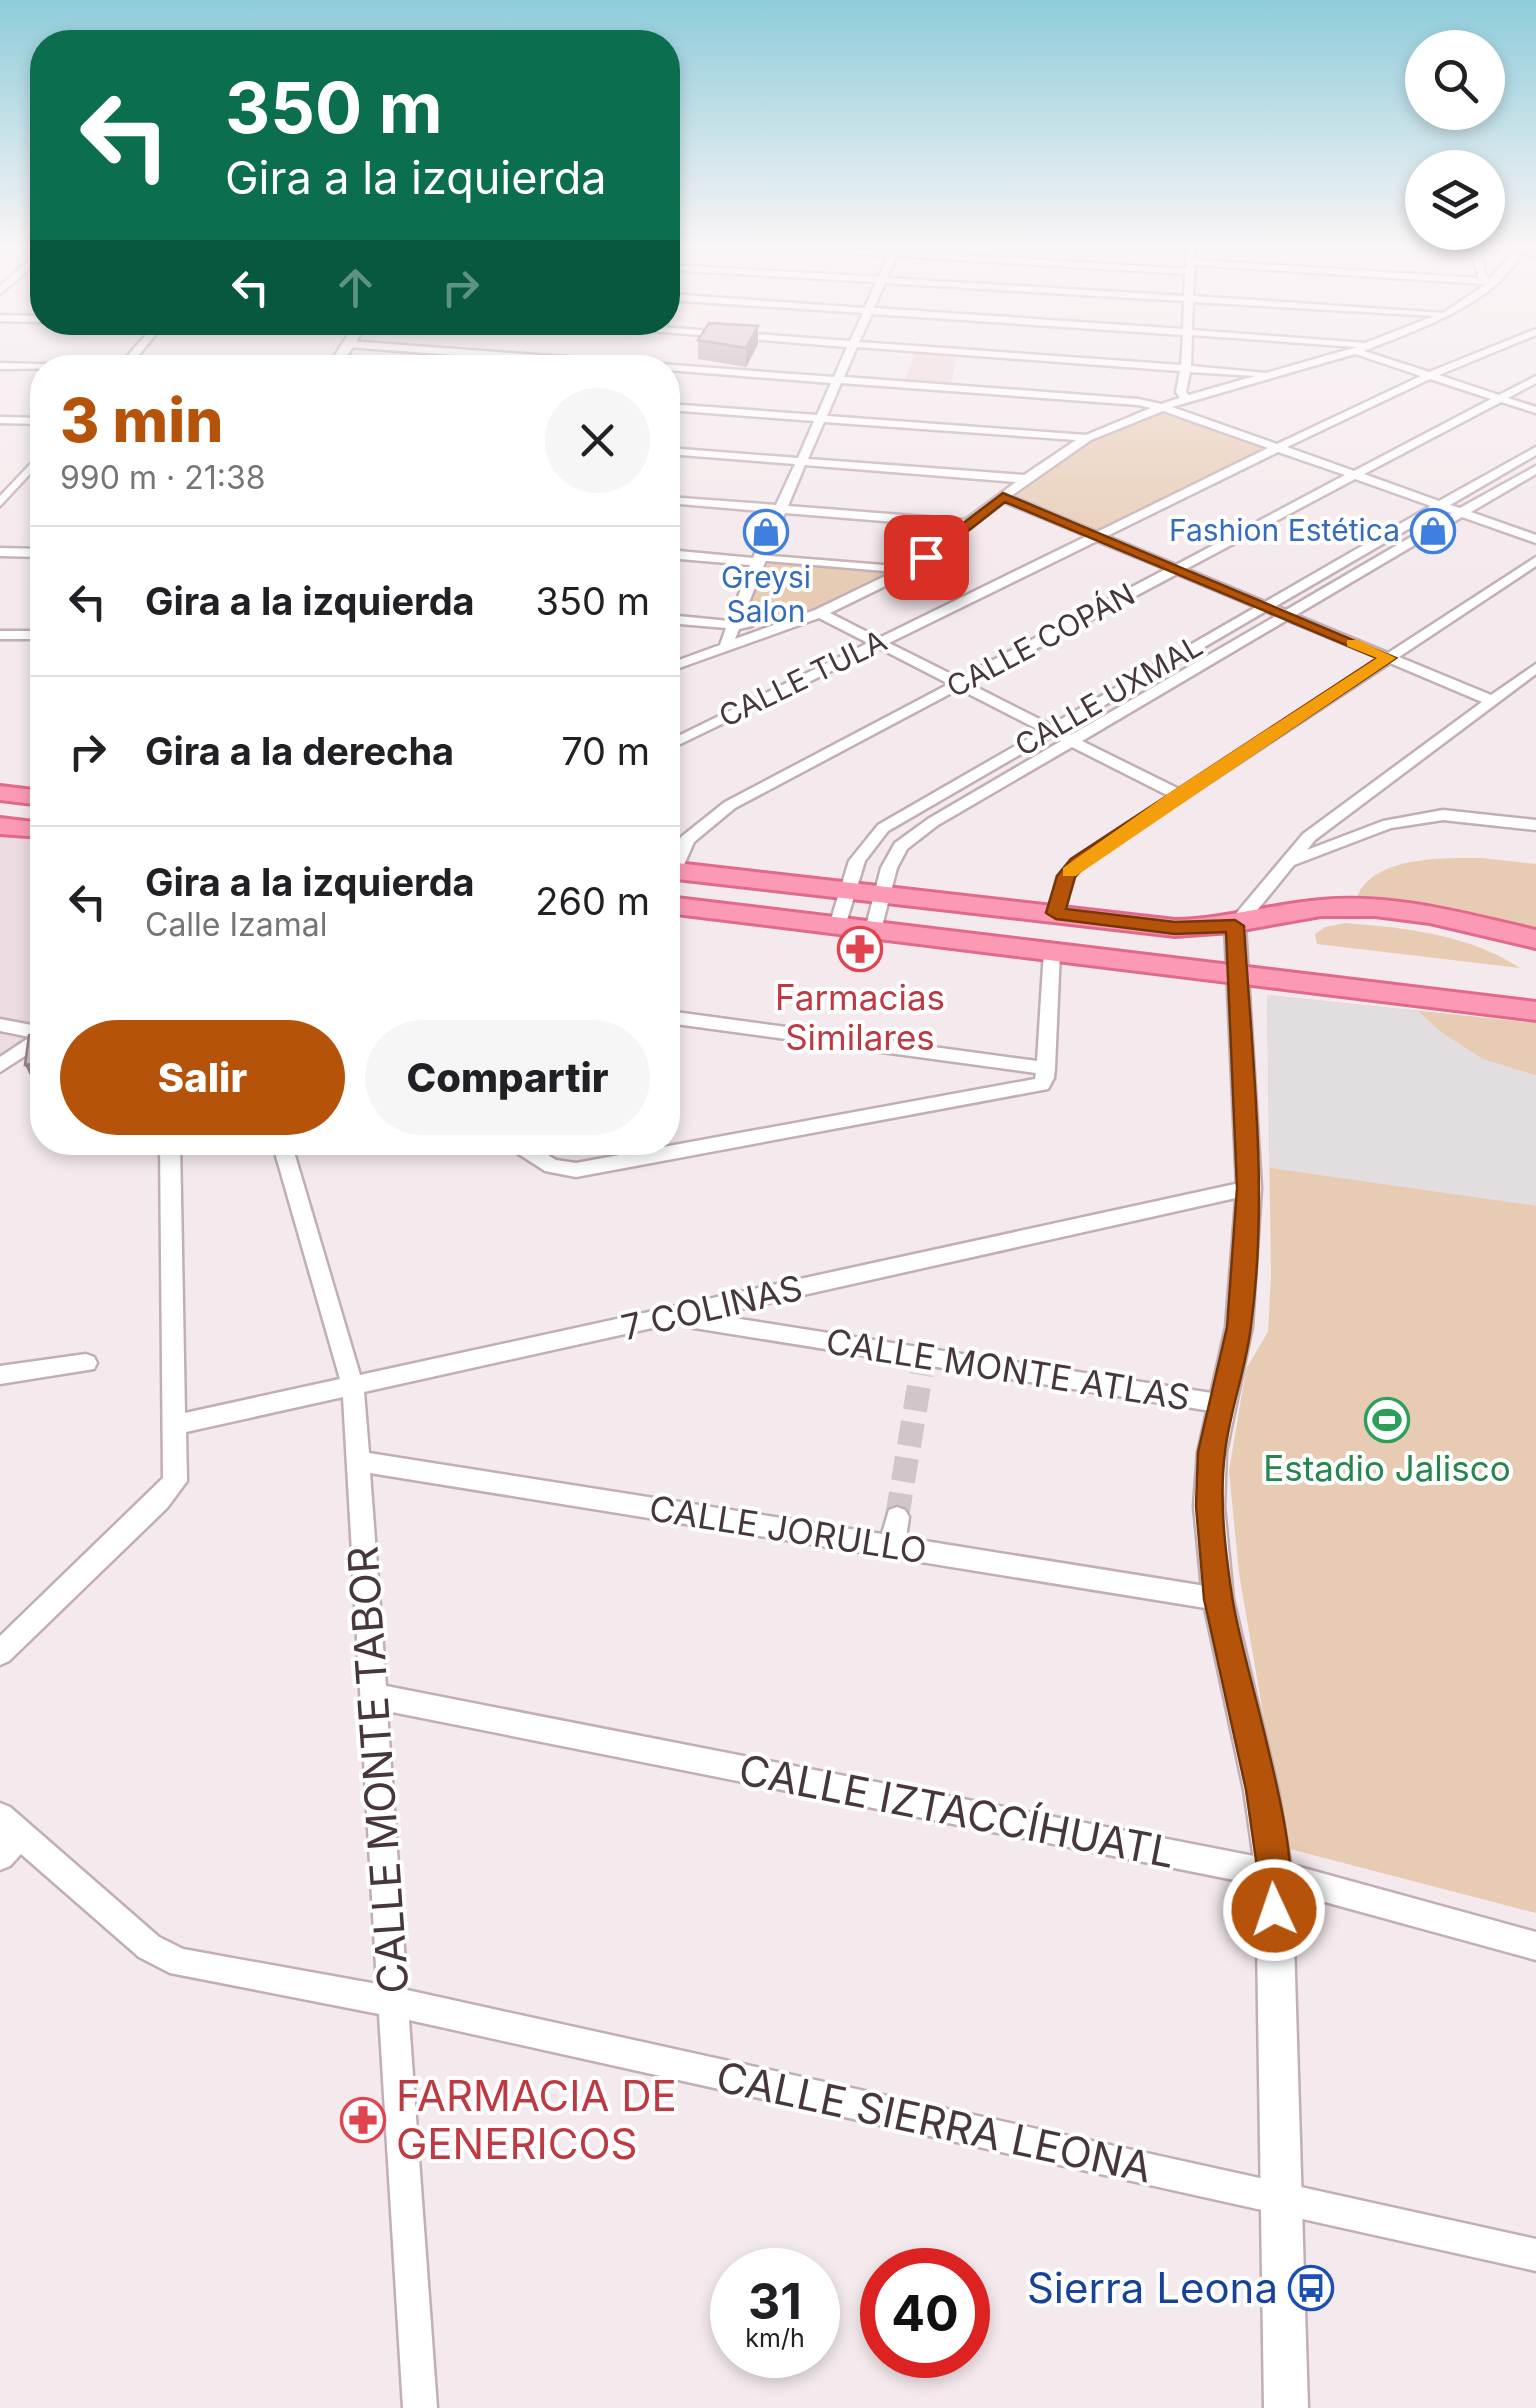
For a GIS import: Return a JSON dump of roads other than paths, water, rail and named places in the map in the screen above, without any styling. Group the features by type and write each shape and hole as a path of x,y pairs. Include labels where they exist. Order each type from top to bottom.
{"main road":[{"path":"0,793 30,797"},
{"path":"0,826 30,829"},
{"path":"680,871 1175,928 1235,926 1319,908 1356,907 1473,924 1536,939"},
{"path":"680,907 1536,1010"}],"street":[{"path":"726,646 758,560 848,360"},
{"path":"1101,360 1267,376"},
{"path":"1186,360 1181,392 1187,398"},
{"path":"680,663 820,613 908,570 1026,478 1087,438 1187,398 1324,360"},
{"path":"1381,360 1536,410"},
{"name":"CALLE TULA","path":"680,740 1277,448 1468,360"},
{"path":"0,366 30,367"},
{"path":"680,371 1162,407 1536,539"},
{"name":"CALLE COPÁN","path":"680,852 687,840 730,805 1536,379"},
{"path":"680,408 1087,438"},
{"path":"0,420 30,421"},
{"name":"CALLE UXMAL","path":"837,926 845,889 866,842 882,828 1536,450"},
{"path":"680,452 1026,478"},
{"name":"CALLE UXMAL","path":"873,930 889,868 901,846 933,822 1536,469"},
{"path":"0,503 30,470"},
{"path":"0,482 30,483"},
{"path":"1003,497 1490,700"},
{"path":"680,501 969,524"},
{"path":"0,552 30,553"},
{"path":"680,555 908,570"},
{"path":"1056,913 1066,876 1077,863 1536,562"},
{"path":"820,613 1178,795"},
{"path":"680,619 772,628"},
{"path":"0,635 30,636"},
{"path":"1286,2408 1274,1874 1261,1790 1218,1599 1209,1506 1212,1452 1239,1327 1248,1188 1235,926 1274,877 1294,860 1309,837 1536,668"},
{"path":"1294,860 1388,824 1443,815 1536,826"},
{"path":"680,1151 1041,1084 1046,1068 1052,952"},
{"path":"680,1019 1046,1068"},
{"path":"0,1025 30,1032"},
{"path":"0,1066 30,1044"},
{"path":"0,1653 159,1501 175,1480 170,1155"},
{"name":"CALLE MONTE TABOR","path":"285,1155 353,1387 420,2408"},
{"path":"532,1155 552,1166 576,1170 658,1155"},
{"name":"7 COLINAS","path":"175,1425 1248,1188"},
{"name":"CALLE MONTE ATLAS","path":"674,1317 922,1365 1224,1404"},
{"path":"0,1375 86,1363"},
{"name":"CALLE JORULLO","path":"358,1460 1218,1599"},
{"path":"892,1546 897,1517"},
{"name":"CALLE IZTACCÍHUATL","path":"373,1696 1274,1874 1536,1946"},
{"name":"CALLE SIERRA LEONA","path":"7,1836 149,1946 180,1964 394,2002 1536,2255"}],"tunnel":[{"path":"897,1517 921,1374"}],"place":[{"name":"Fashion Estética","path":"1433,531"},
{"name":"Greysi Salon","path":"766,532"},
{"name":"Farmacias Similares","path":"860,949"},
{"name":"Estadio Jalisco","path":"1387,1420"},
{"name":"FARMACIA DE GENERICOS","path":"363,2120"},
{"name":"Sierra Leona","path":"1311,2288"}]}
